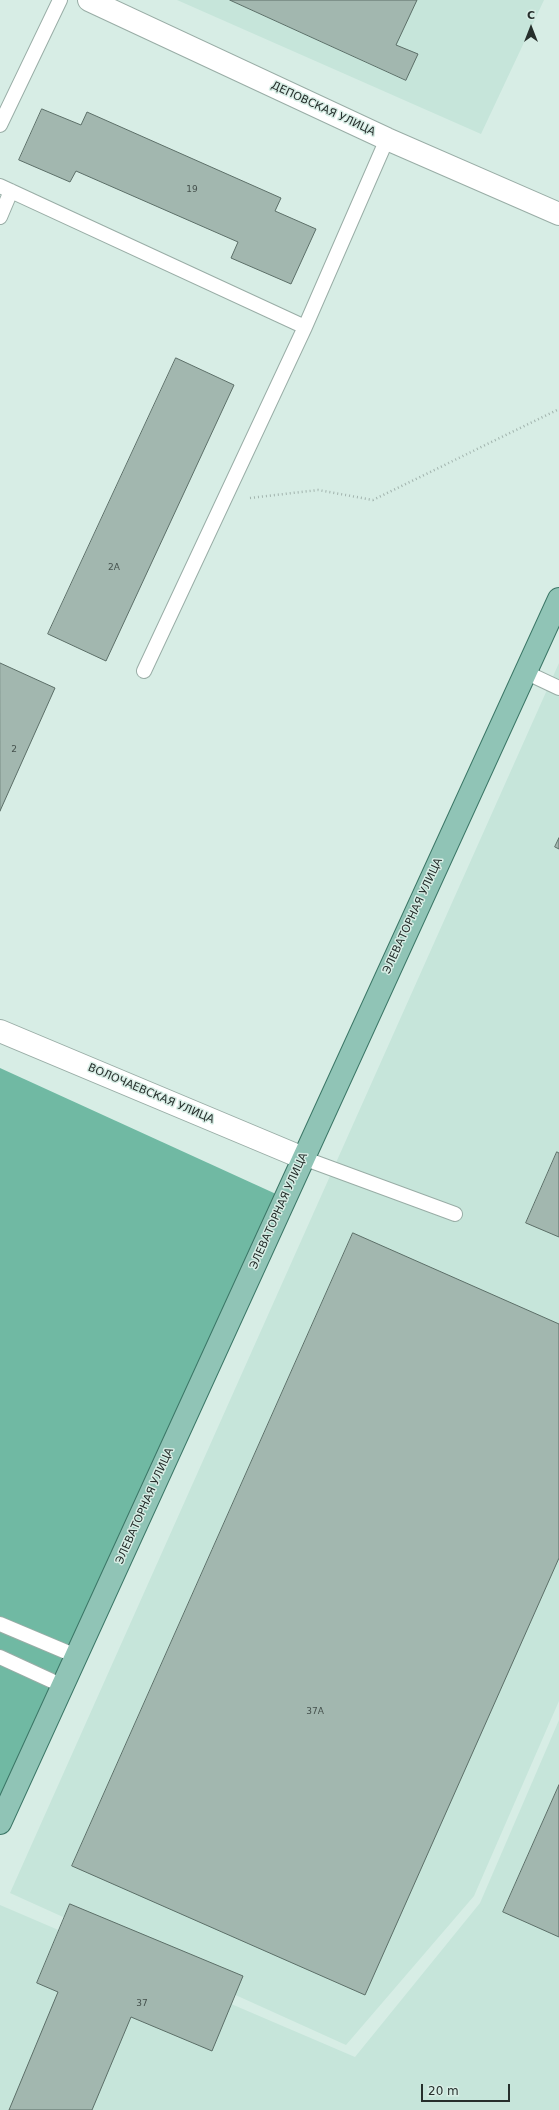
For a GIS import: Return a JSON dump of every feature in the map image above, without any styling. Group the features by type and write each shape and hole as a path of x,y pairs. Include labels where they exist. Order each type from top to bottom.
{"main road":[{"name":"ЭЛЕВАТОРНАЯ УЛИЦА","path":"0,1823 559,599"}],"street":[{"name":"ДЕПОВСКАЯ УЛИЦА","path":"89,0 387,139 559,214"},
{"name":"ВОЛОЧАЕВСКАЯ УЛИЦА","path":"0,1031 303,1158"}],"lane":[{"path":"0,125 60,0"},
{"path":"144,671 305,327 387,139"},
{"path":"0,217 5,189 305,327"},
{"path":"525,672 559,688"},
{"path":"303,1158 455,1214"},
{"path":"0,1624 76,1656"},
{"path":"0,1657 63,1686"}],"path":[{"path":"223,501 318,490 373,500 559,409"}],"shaded area":[{"path":"177,0 544,0 481,134"},
{"path":"559,663 559,1701 474,1896 346,2045 10,1893"},
{"path":"559,1720 559,2110 0,2110 0,1905 355,2057 480,1903"}],"green space":[{"path":"0,1068 276,1194 0,1800"}],"building":[{"path":"230,0 417,0 396,45 418,54 406,80"},
{"path":"42,109 81,125 87,112 281,198 275,211 316,229 291,284 231,258 238,242 76,171 70,182 19,160"},
{"path":"176,358 234,385 106,661 48,634"},
{"path":"0,663 55,688 0,811"},
{"path":"559,838 559,849 555,847"},
{"path":"557,1152 559,1153 559,1237 526,1223"},
{"path":"353,1233 559,1324 559,1558 365,1995 72,1866"},
{"path":"559,1785 559,1937 503,1912"},
{"path":"70,1904 243,1976 212,2051 131,2017 92,2110 9,2110 58,1992 37,1983"}]}
